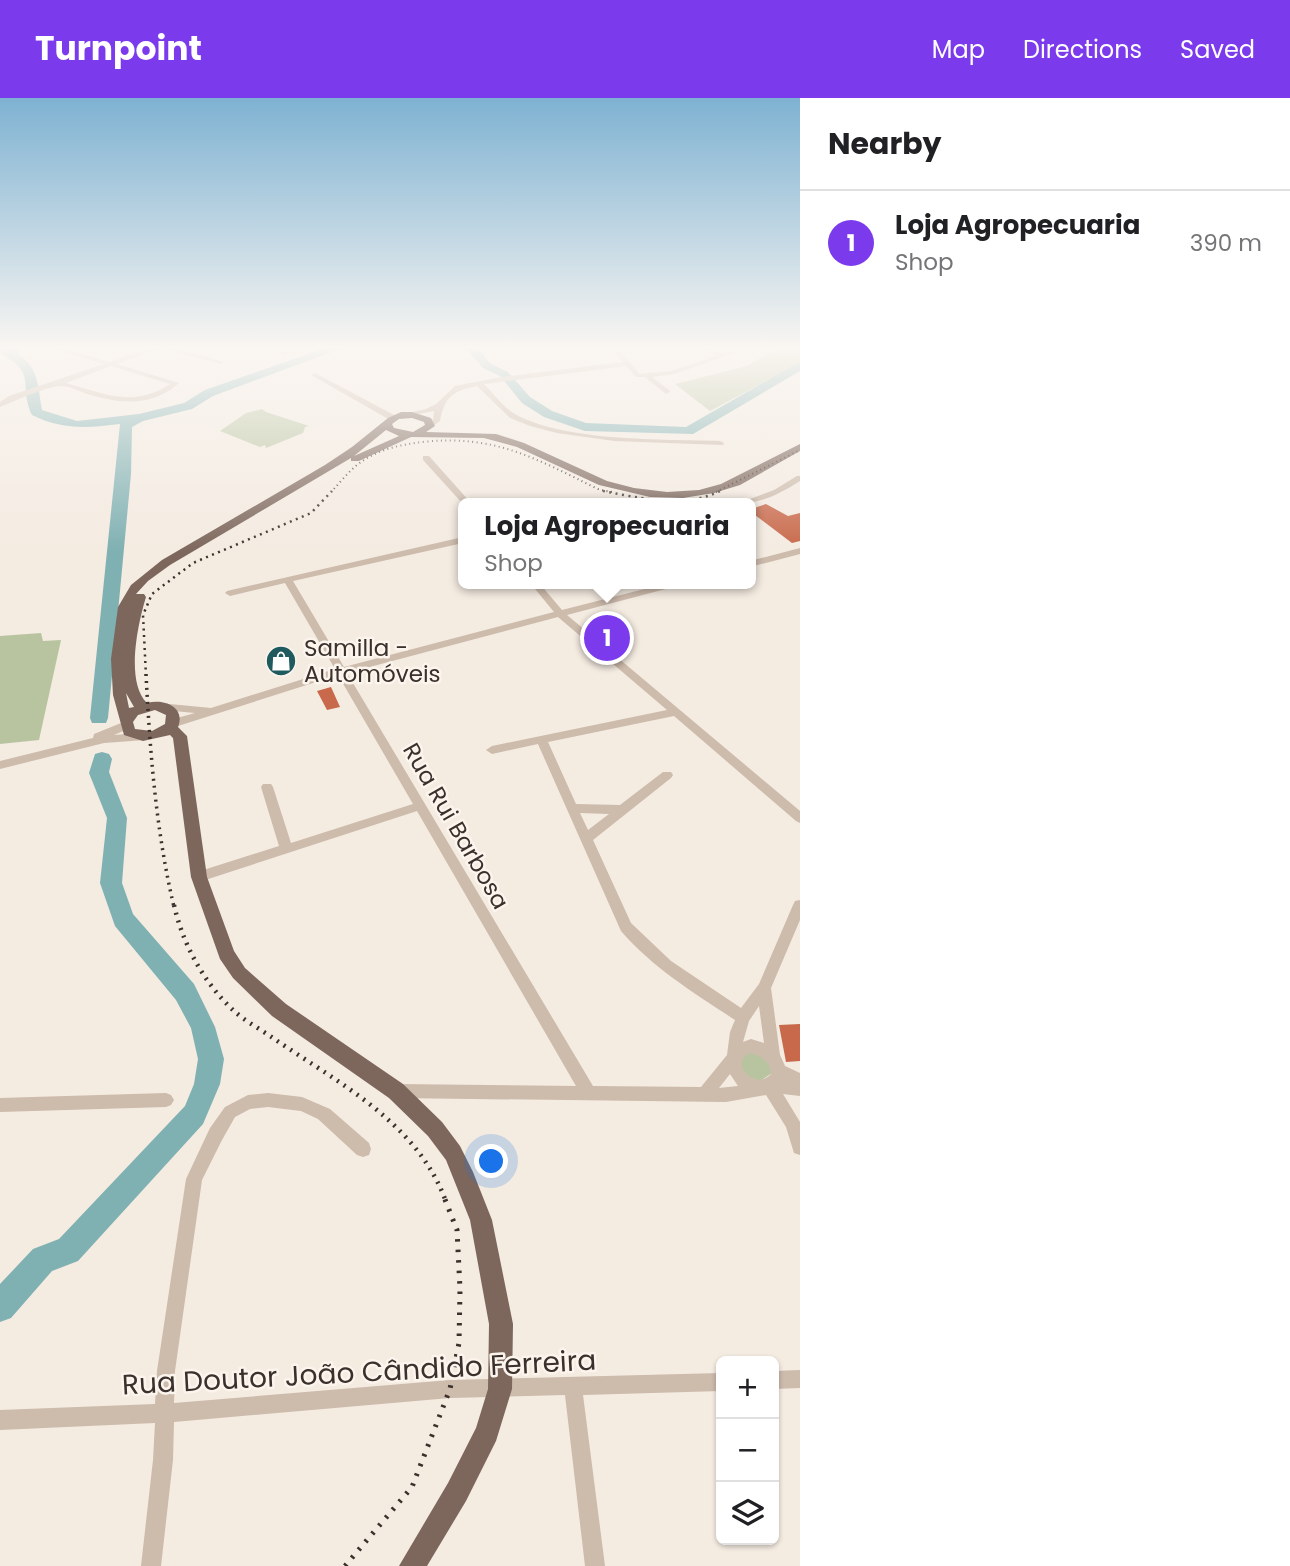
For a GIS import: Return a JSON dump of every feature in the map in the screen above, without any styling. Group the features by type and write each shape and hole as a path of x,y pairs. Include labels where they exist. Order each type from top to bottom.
{"main road":[{"path":"180,749 129,732 120,710 121,618 129,595 143,579 348,455 394,419 418,415 430,424 512,436 548,449 581,469 606,479 664,490 695,489 713,484 800,440"},
{"path":"394,419 396,432 463,433 496,437 542,452 605,484 640,492 671,494 714,491 800,447"},
{"path":"144,706 135,701 130,687 133,618 139,597 155,581 180,563 370,450 427,429 430,424"},
{"path":"126,723 133,712 144,706 163,706 173,712 172,725 180,736 199,877 219,938 239,973 279,1010 396,1091 435,1129 453,1153 470,1189 484,1233 501,1324 500,1389 487,1432 457,1492 412,1566"},
{"path":"145,737 172,725"}],"street":[{"path":"386,415 394,419 413,415"},
{"path":"430,424 436,421 437,415"},
{"path":"512,415 559,430 653,441 720,443"},
{"path":"426,458 462,498"},
{"path":"756,499 777,492 800,478"},
{"path":"230,593 458,541"},
{"path":"756,563 800,551"},
{"name":"Rua Rui Barbosa","path":"287,579 589,1093"},
{"path":"539,589 560,614 800,818"},
{"path":"172,725 208,710 341,671 655,589"},
{"path":"163,706 208,710"},
{"path":"492,750 677,712"},
{"path":"86,743 126,723"},
{"path":"0,765 86,743 145,737"},
{"path":"542,741 626,927 639,944 743,1017"},
{"path":"587,837 667,775"},
{"path":"267,787 286,848"},
{"path":"199,877 420,806"},
{"path":"574,808 622,810"},
{"path":"800,905 764,988 743,1017 737,1032 733,1057 736,1073 741,1080 768,1087 787,1113 800,1147"},
{"path":"764,988 779,1077 768,1087"},
{"path":"704,1095 744,1046 751,1046 800,1082"},
{"path":"396,1091 726,1095 768,1087 800,1088"},
{"path":"0,1105 166,1100"},
{"path":"151,1566 166,1413 166,1371 194,1179 230,1112 248,1102 268,1100 302,1104 324,1114 363,1149"},
{"path":"779,1380 800,1379"},
{"name":"Rua Doutor João Cândido Ferreira","path":"0,1420 166,1413 450,1389 716,1381"},
{"path":"573,1387 595,1566"}],"green space":[{"path":"244,415 274,415 309,426 305,427 303,433 266,448 265,445 260,447 220,431"},
{"path":"41,633 43,641 61,640 39,740 0,744 0,636"},
{"path":"747,1051 767,1058 772,1073 760,1081 750,1078 741,1070 740,1056"}],"building":[{"path":"766,504 788,516 800,513 800,541 792,543 756,516 756,507"},
{"path":"619,625 629,633 604,643 591,632"},
{"path":"331,687 340,707 327,710 317,691"},
{"path":"800,1024 800,1061 786,1062 779,1025"}],"waterway":[{"path":"41,415 77,425 139,418"},
{"path":"139,418 153,415"},
{"path":"549,415 585,427 688,431 716,415"},
{"path":"99,718 124,474 126,425 139,418"},
{"path":"0,1307 43,1259 68,1251 194,1115 207,1084 211,1059 203,1027 185,992 123,919 111,883 117,818 99,773 102,759"}],"railway":[{"path":"331,492 357,465 380,452 413,443 448,440 494,445 515,451 600,490 612,492"},
{"path":"716,492 800,450"},
{"path":"146,676 143,615 152,594 193,563 311,513 332,491"},
{"path":"603,491 642,498"},
{"path":"699,498 720,491"},
{"path":"146,674 155,791 174,907"},
{"path":"174,905 189,949 204,976 223,1000 243,1018 348,1088 395,1126 432,1172 445,1199"},
{"path":"345,1566 412,1487 450,1389 459,1343 460,1289 457,1230 444,1197"}],"place":[{"name":"Loja Agropecuaria","path":"607,638"},
{"name":"Samilla - Automóveis","path":"281,661"}]}
